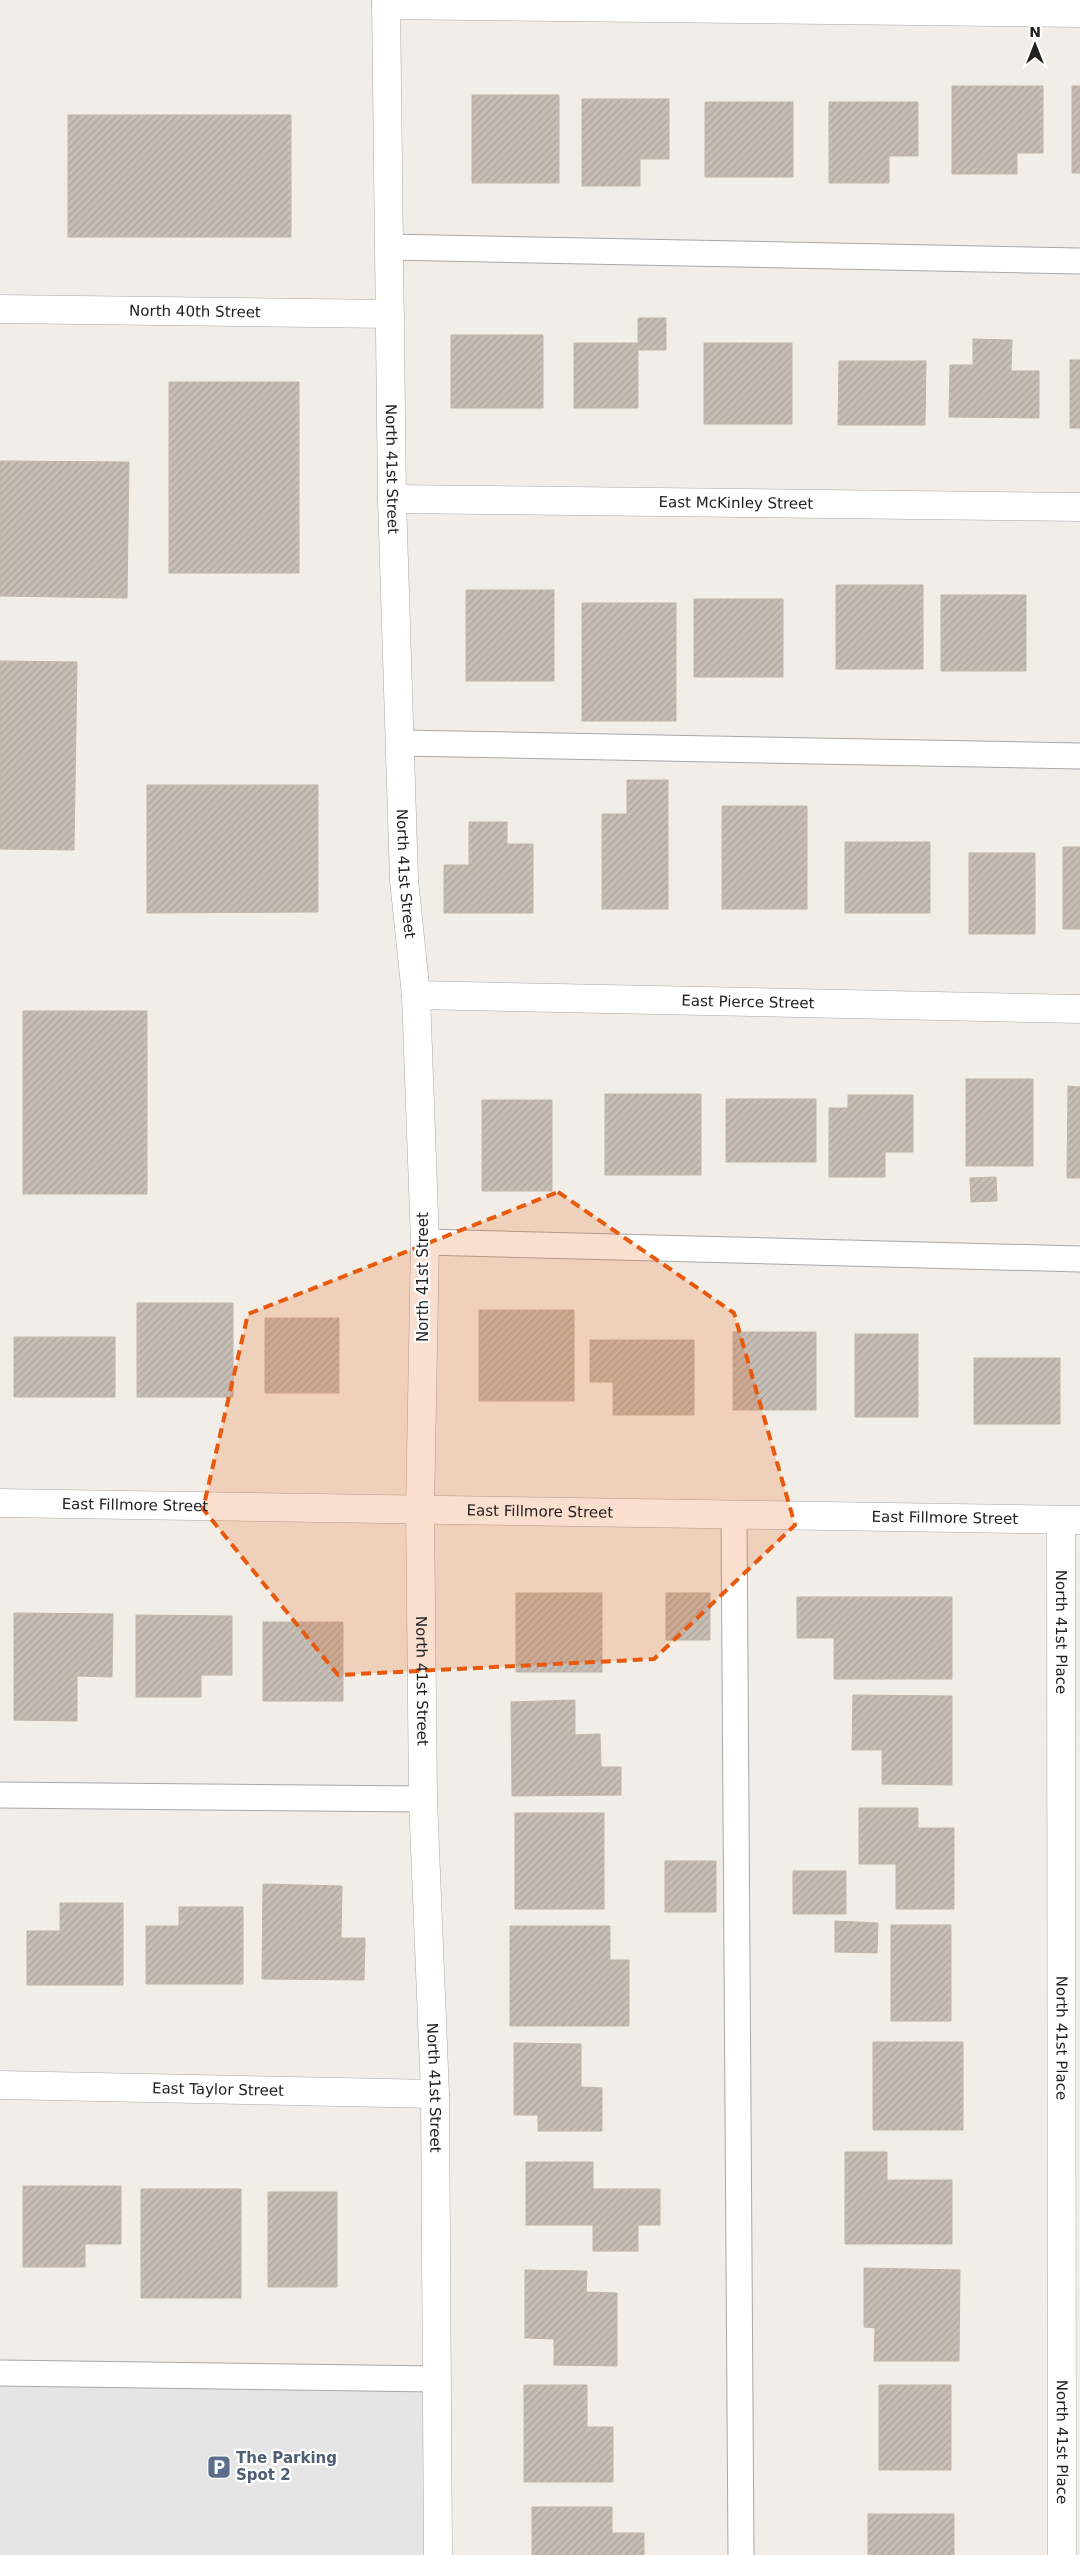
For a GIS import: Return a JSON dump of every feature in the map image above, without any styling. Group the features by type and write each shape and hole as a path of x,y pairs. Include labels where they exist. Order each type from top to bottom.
{"street":[{"path":"386,2 1080,13"},
{"name":"North 41st Street","path":"386,2 392,499 404,880 416,995 425,1242 420,1510 423,1799 435,2094 438,2555"},
{"name":"North 40th Street","path":"0,309 390,314"},
{"name":"East McKinley Street","path":"392,499 1080,507"},
{"name":"East Pierce Street","path":"416,995 1080,1009"},
{"name":"East Fillmore Street","path":"0,1504 1071,1520"},
{"name":"North 41st Place","path":"1062,2555 1071,1520"},
{"name":"East Taylor Street","path":"0,2085 435,2094"}],"lane":[{"path":"390,248 1080,261"},
{"path":"400,743 1080,756"},
{"path":"425,1242 1080,1259"},
{"path":"734,1515 741,2555"},
{"path":"0,1795 423,1799"},
{"path":"0,2373 437,2379"}],"highlighted area":[{"path":"558,1192 734,1313 795,1525 654,1659 338,1675 203,1509 248,1314"}],"shaded area":[{"name":"The Parking Spot 2","path":"0,2373 437,2379 438,2555 0,2555"}],"building":[{"path":"952,86 1043,86 1043,153 1017,153 1017,174 952,174"},
{"path":"1072,86 1080,86 1080,173 1072,173"},
{"path":"472,95 559,95 559,183 472,183"},
{"path":"582,99 669,99 669,159 640,159 640,186 582,186"},
{"path":"705,102 793,102 793,177 705,177"},
{"path":"829,102 918,102 918,156 889,156 889,183 829,183"},
{"path":"68,115 291,115 291,237 68,237"},
{"path":"638,318 666,318 666,350 638,350 638,408 574,408 574,343 638,343"},
{"path":"451,335 543,335 543,408 451,408"},
{"path":"973,339 1012,340 1011,371 1039,371 1039,418 949,417 950,365 973,365"},
{"path":"704,343 792,343 792,424 704,424"},
{"path":"1070,360 1080,360 1080,428 1070,428"},
{"path":"839,361 926,361 925,425 838,425"},
{"path":"169,382 299,382 299,573 169,573"},
{"path":"0,461 129,462 127,598 0,596"},
{"path":"836,585 923,585 923,669 836,669"},
{"path":"466,590 554,590 554,681 466,681"},
{"path":"941,595 1026,595 1026,671 941,671"},
{"path":"694,599 783,599 783,677 694,677"},
{"path":"582,603 676,603 676,721 582,721"},
{"path":"0,661 77,662 74,850 0,849"},
{"path":"627,780 668,780 668,909 602,909 602,814 627,814"},
{"path":"147,785 318,785 318,912 147,913"},
{"path":"722,806 807,806 807,909 722,909"},
{"path":"469,822 507,822 507,844 533,844 533,913 444,913 444,865 469,865"},
{"path":"845,842 930,842 930,913 845,913"},
{"path":"1063,847 1080,847 1080,929 1063,929"},
{"path":"969,853 1035,853 1035,934 969,934"},
{"path":"23,1011 147,1011 147,1194 23,1194"},
{"path":"966,1079 1033,1079 1033,1166 966,1166"},
{"path":"1068,1086 1080,1087 1080,1178 1067,1178"},
{"path":"605,1094 701,1094 701,1175 605,1175"},
{"path":"848,1095 913,1095 913,1152 885,1152 885,1177 829,1177 829,1108 848,1108"},
{"path":"726,1099 816,1099 816,1162 726,1162"},
{"path":"482,1100 552,1100 552,1191 482,1191"},
{"path":"996,1177 997,1201 971,1202 970,1178"},
{"path":"137,1303 233,1303 233,1397 137,1397"},
{"path":"479,1310 574,1310 574,1401 479,1401"},
{"path":"265,1318 339,1318 339,1393 265,1393"},
{"path":"733,1332 816,1332 816,1410 733,1410"},
{"path":"855,1334 918,1334 918,1417 855,1417"},
{"path":"14,1337 115,1337 115,1397 14,1397"},
{"path":"590,1340 694,1340 694,1415 613,1415 613,1382 590,1382"},
{"path":"974,1358 1060,1358 1060,1424 974,1424"},
{"path":"516,1593 602,1593 602,1672 516,1672"},
{"path":"666,1593 710,1593 710,1640 666,1640"},
{"path":"797,1597 952,1597 952,1679 834,1679 834,1638 797,1638"},
{"path":"14,1613 113,1614 112,1677 77,1676 77,1721 14,1720"},
{"path":"136,1615 232,1616 232,1675 201,1675 201,1697 136,1697"},
{"path":"263,1622 343,1622 343,1701 263,1701"},
{"path":"853,1695 952,1696 952,1785 882,1784 882,1750 852,1750"},
{"path":"575,1700 575,1735 600,1734 601,1767 621,1767 621,1795 512,1796 511,1702"},
{"path":"859,1808 918,1808 918,1828 954,1828 954,1909 896,1909 896,1864 859,1864"},
{"path":"515,1813 604,1813 604,1909 515,1909"},
{"path":"665,1861 716,1861 716,1912 665,1912"},
{"path":"793,1871 846,1871 846,1914 793,1914"},
{"path":"263,1884 342,1886 341,1938 365,1938 364,1980 262,1979"},
{"path":"60,1903 123,1903 123,1985 27,1985 27,1931 60,1931"},
{"path":"179,1907 243,1907 243,1984 146,1984 146,1926 179,1926"},
{"path":"835,1921 878,1923 877,1953 835,1952"},
{"path":"891,1925 951,1925 951,2021 891,2021"},
{"path":"510,1926 610,1926 610,1960 629,1960 629,2026 510,2026"},
{"path":"873,2042 963,2042 963,2130 873,2130"},
{"path":"514,2043 581,2044 581,2087 602,2088 602,2131 538,2131 538,2115 514,2115"},
{"path":"845,2152 887,2152 887,2180 952,2180 952,2244 845,2244"},
{"path":"526,2162 593,2162 593,2189 660,2189 660,2225 638,2225 638,2251 593,2251 593,2225 526,2225"},
{"path":"23,2186 121,2186 121,2244 85,2244 85,2267 23,2267"},
{"path":"141,2189 241,2189 241,2298 141,2298"},
{"path":"268,2192 337,2192 337,2287 268,2287"},
{"path":"864,2268 960,2270 959,2361 874,2361 875,2328 864,2327"},
{"path":"525,2270 587,2271 586,2292 617,2293 617,2366 554,2365 554,2339 525,2338"},
{"path":"524,2385 587,2385 587,2427 613,2427 613,2482 524,2482"},
{"path":"879,2385 951,2385 951,2470 879,2470"},
{"path":"532,2507 612,2507 612,2533 644,2533 644,2555 532,2555"},
{"path":"868,2514 954,2514 954,2555 868,2555"}],"place":[{"name":"The Parking Spot 2","path":"219,2467"}]}
